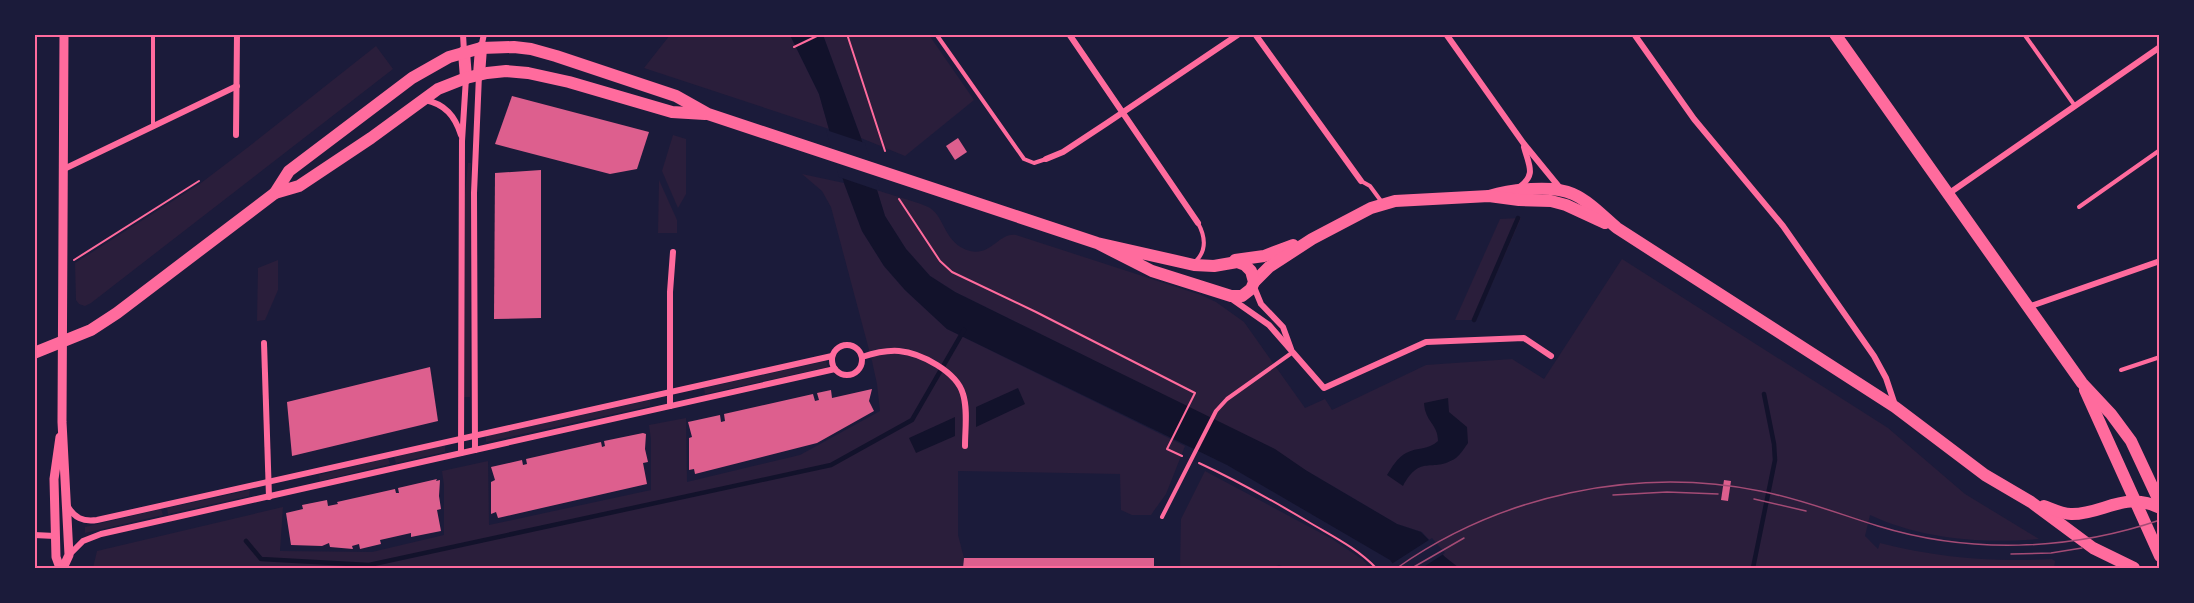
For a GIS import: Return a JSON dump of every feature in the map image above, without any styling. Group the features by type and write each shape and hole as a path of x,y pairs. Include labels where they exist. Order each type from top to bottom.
{"main road":[{"path":"1835,34 2082,383 2132,441 2160,503"},
{"path":"479,75 481,48"},
{"path":"34,353 91,330 117,313 275,193 290,171 394,90 434,64 481,48 522,48 556,56 676,96 708,114 1097,243 1186,264 1214,266 1264,256 1312,239 1383,204 1408,200 1490,196 1514,191 1563,191 1580,198 1617,228 1895,407 1985,475 2031,502 2093,548 2134,568"},
{"path":"464,52 466,78"},
{"path":"275,193 299,186 371,138 438,89 479,75 506,71 528,73 569,82 672,112 708,114"},
{"path":"1490,196 1556,202 1617,228"},
{"path":"1097,243 1152,271 1234,296 1251,290 1254,283 1269,267 1312,239"},
{"path":"1224,293 1217,276 1221,267 1228,262 1237,262 1246,266 1253,273 1254,283"},
{"path":"2082,383 2160,556"},
{"path":"2031,502 2072,514 2135,501 2148,502 2160,508"}],"street":[{"path":"64,34 62,422 69,555"},
{"path":"236,135 237,34"},
{"path":"463,34 464,52"},
{"path":"481,48 484,34"},
{"path":"1069,34 1198,223"},
{"path":"1046,159 1063,152 1239,34"},
{"path":"1255,34 1361,181"},
{"path":"1446,34 1524,144 1563,191"},
{"path":"1634,34 1683,104 1783,226 1868,347 1886,378 1895,407"},
{"path":"1948,195 2160,47"},
{"path":"475,450 474,194 479,75"},
{"path":"461,453 462,141 466,78"},
{"path":"64,169 237,87"},
{"path":"422,100 438,104 450,112 457,124 462,141"},
{"path":"1514,191 1531,175 1524,144"},
{"path":"670,406 669,292 673,252"},
{"path":"2028,307 2160,261"},
{"path":"1254,283 1260,301 1283,327 1293,352"},
{"path":"1224,293 1266,323 1324,388 1426,342 1524,338 1551,356"},
{"path":"264,343 269,497"},
{"path":"849,344 857,348 862,357 861,366 855,372 846,375 835,369 832,356 837,348 849,344"},
{"path":"862,357 899,351 917,356 950,373 961,386 964,397 965,446"},
{"path":"67,505 77,518 94,521 832,356"},
{"path":"61,568 69,555 81,543 95,536 835,369"},
{"path":"61,568 56,557 54,479 62,422"},
{"path":"34,535 55,536"}],"lane":[{"path":"153,34 153,126"},
{"path":"936,34 1022,157 1034,164 1046,159"},
{"path":"2024,34 2075,107"},
{"path":"2079,207 2160,150"},
{"path":"1361,181 1370,186 1383,204"},
{"path":"1186,264 1196,261 1203,252 1203,237 1198,223"},
{"path":"1162,517 1215,413 1227,399 1293,352"},
{"path":"2121,370 2160,357"}],"path":[{"path":"794,47 821,34"},
{"path":"847,34 885,151"},
{"path":"74,261 199,181"},
{"path":"899,199 940,261 952,272 1195,393 1167,449 1193,457 1261,494 1340,540 1365,557 1376,568"}],"shaded area":[{"path":"670,35 790,35 819,94 829,129 644,68"},
{"path":"790,35 823,35 861,138 885,216 906,249 930,276 955,292 1275,449 1307,471 1397,524 1421,532 1459,568 1396,568 1390,560 1227,465 947,329 905,290 884,266 862,231 844,183 819,94"},
{"path":"823,35 929,35 974,100 905,156 861,138"},
{"path":"376,46 393,69 91,303 85,306 79,304 76,300 75,263 201,183"},
{"path":"673,135 686,139 686,194 678,208 662,171"},
{"path":"468,163 471,163 470,397 464,397 464,204"},
{"path":"802,174 844,183 862,231 884,266 905,290 947,329 1185,446 1166,494 1151,515 1132,515 1121,510 1120,474 958,471 958,535 964,558 963,568 93,568 97,551 283,507 280,551 372,552 444,535 442,471 488,461 489,525 651,490 649,425 686,418 687,482 800,455 880,411 872,361 831,207 822,191"},
{"path":"659,180 677,220 677,233 658,233"},
{"path":"877,190 930,208 955,243 970,251 984,250 1005,237 1016,235 1201,295 1216,302 1244,322 1305,408 1325,399 1332,410 1426,365 1512,359 1544,379 1622,259 1888,428 1965,494 2039,539 1996,541 1953,538 1910,530 1870,515 1865,536 1878,549 1880,543 1965,558 2052,559 2055,561 2054,568 1459,568 1445,557 1422,532 1397,524 1307,471 1081,354 955,292 930,276 906,249 885,216"},
{"path":"1521,218 1476,320 1455,320 1500,219"},
{"path":"278,260 278,290 265,320 257,321 258,268"},
{"path":"826,361 828,367 705,394 704,388"},
{"path":"1018,388 1025,404 976,427 976,407"},
{"path":"1448,398 1449,412 1467,427 1468,443 1456,458 1415,470 1403,486 1387,475 1403,455 1431,446 1438,441 1424,403"},
{"path":"650,400 650,406 486,442 486,436"},
{"path":"955,417 955,436 916,453 909,438"},
{"path":"445,445 445,452 396,463 394,457"},
{"path":"388,458 390,464 320,481 319,475"},
{"path":"1205,471 1332,539 1363,560 1370,568 1288,568 1279,565 1270,568 1180,568 1181,519"},
{"path":"250,490 249,496 168,514 167,508"},
{"path":"161,509 163,515 85,533 85,527"}],"pier":[{"path":"826,130 865,143 880,191 839,177"},
{"path":"1432,538 1445,553 1422,568 1393,568 1390,565"}],"building":[{"path":"512,96 649,132 637,169 610,174 495,144"},
{"path":"958,138 967,152 955,160 946,146"},
{"path":"541,170 541,318 494,319 495,173"},
{"path":"430,367 438,421 292,456 287,402"},
{"path":"872,389 869,401 874,411 817,443 695,474 694,469 689,470 689,438 692,437 688,422 720,415 721,422 725,421 724,414 813,394 815,401 819,400 817,393 831,390 832,398"},
{"path":"646,434 645,449 648,462 643,463 647,484 498,518 496,512 491,514 491,482 495,480 491,467 522,460 523,465 527,464 526,459 601,442 602,447 605,446 604,441"},
{"path":"437,479 436,481 440,480 441,509 437,510 441,531 411,537 411,533 380,540 381,544 360,549 359,544 352,546 353,549 330,547 329,543 322,546 291,545 286,513 303,509 302,505 327,500 328,506 395,489 396,493 399,493 398,488"},
{"path":"1724,480 1731,481 1728,501 1721,500"},
{"path":"964,558 1154,558 1154,568 963,568"}],"waterway":[{"path":"1474,320 1518,218"},
{"path":"246,541 261,559 369,565 831,465 912,420 964,330"},
{"path":"1753,568 1775,460 1764,394"}],"tram line":[{"path":"1397,568 1437,543 1480,522 1524,505 1571,493 1618,485 1665,482 1713,484 1760,491 1805,502 1913,535 1983,545 2055,543 2090,538 2160,520"},
{"path":"1613,495 1667,492 1718,494"},
{"path":"1754,499 1806,511"},
{"path":"1412,568 1464,538"},
{"path":"2011,554 2051,553 2082,548"}]}
